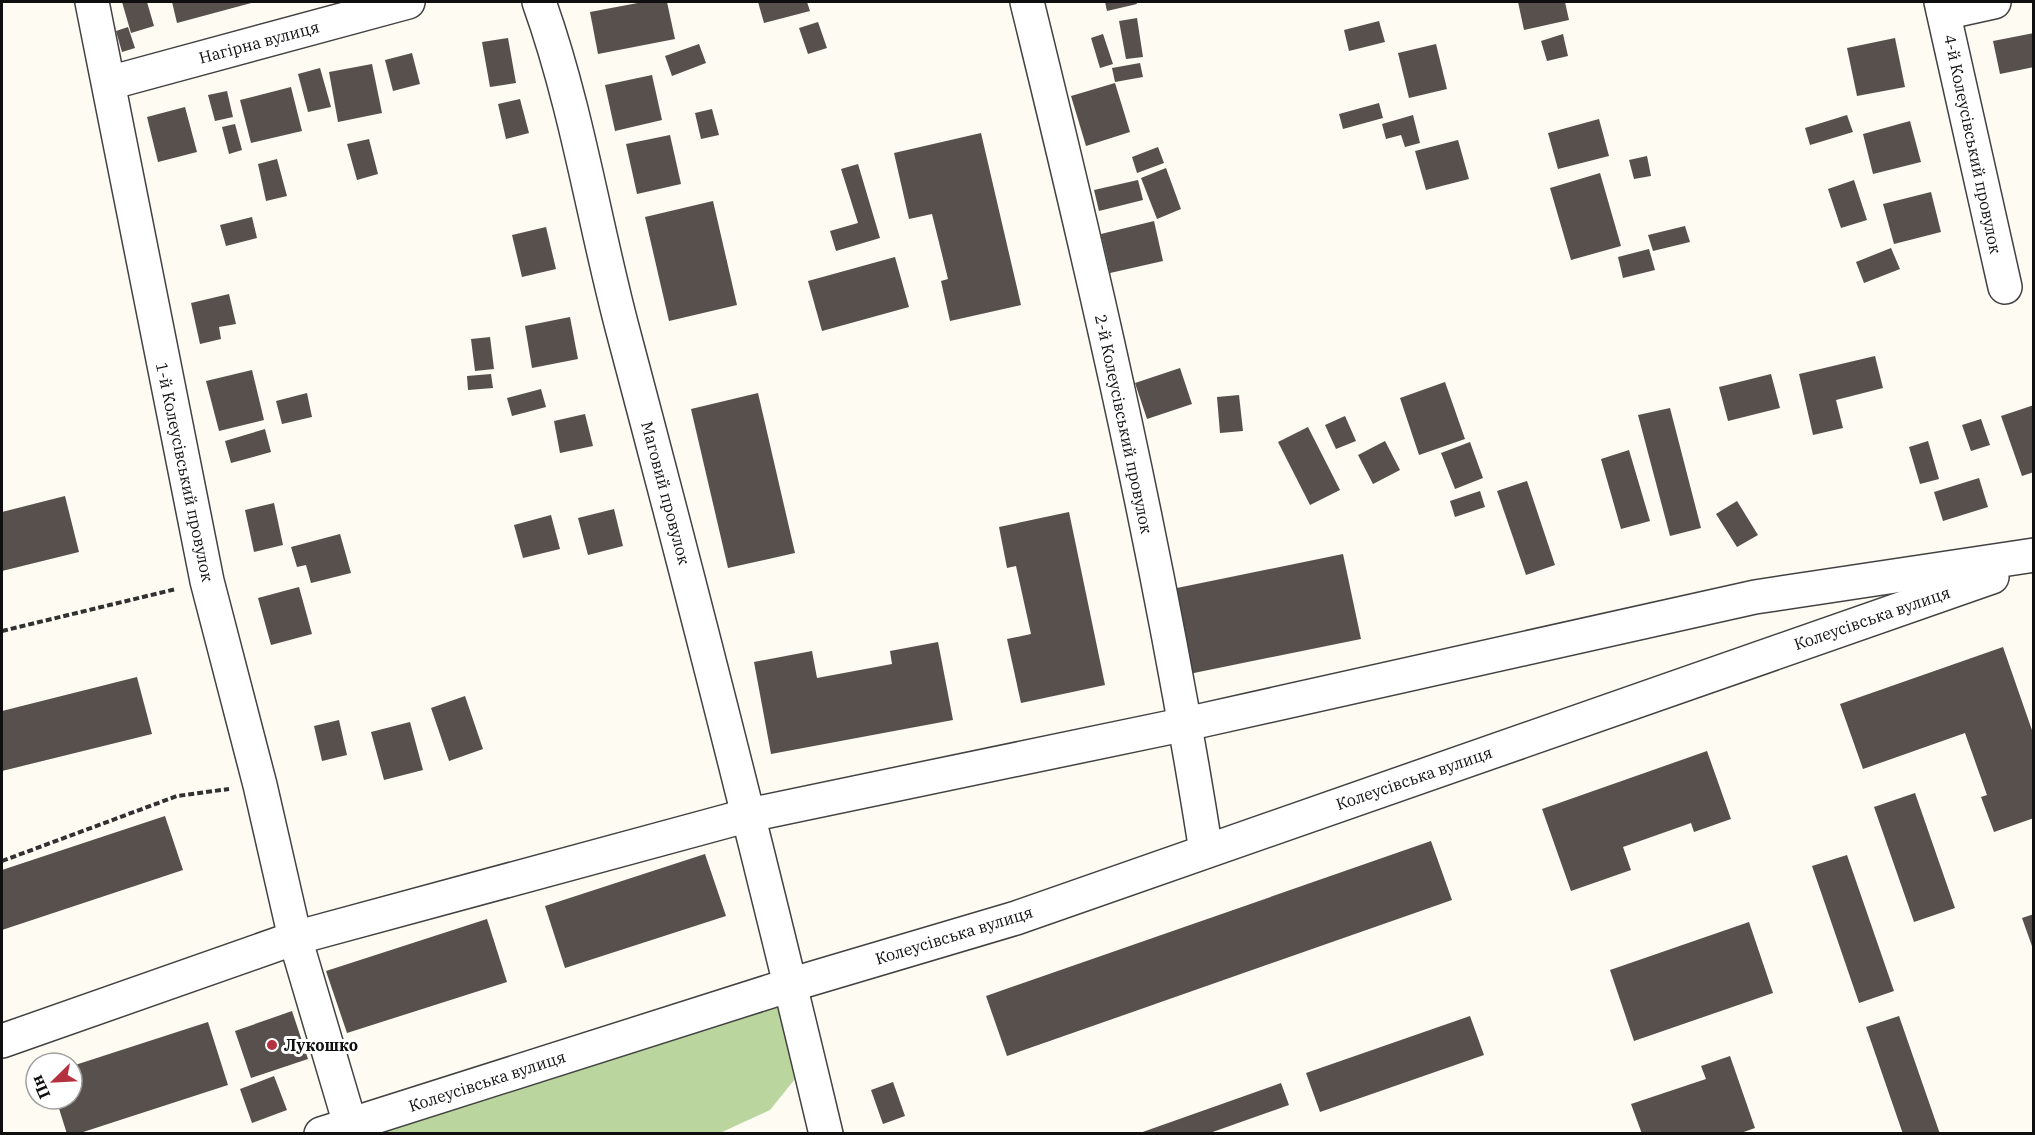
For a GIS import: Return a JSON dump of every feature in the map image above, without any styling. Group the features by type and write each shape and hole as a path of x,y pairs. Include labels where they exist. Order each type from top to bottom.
{"street":[{"name":"1-й Колеусівський провулок","path":"92,2 207,581 260,784 335,1129"},
{"name":"Нагірна вулиця","path":"109,83 408,2"},
{"name":"Маговий провулок","path":"539,2 556,49 613,290 749,815 790,985"},
{"name":"2-й Колеусівський провулок","path":"1027,2 1090,259 1186,724 1206,851"},
{"path":"1943,7 1994,2"},
{"name":"4-й Колеусівський провулок","path":"1943,7 2005,287"},
{"path":"2,1041 295,938 749,815 1186,724 1755,597 2034,555"},
{"name":"Колеусівська вулиця","path":"335,1129 790,985 1016,918 2034,562"},
{"path":"790,985 826,1134"}],"path":[{"path":"2,631 207,581"},
{"path":"2,861 177,796 260,784"}],"green space":[{"path":"781,998 795,1079 770,1110 720,1133 353,1134"}],"building":[{"path":"122,2 147,2 154,26 131,33"},
{"path":"172,2 255,2 177,23"},
{"path":"643,2 667,2 675,39 598,54 590,12"},
{"path":"758,2 807,2 810,11 764,23"},
{"path":"1105,2 1136,2 1137,4 1107,11"},
{"path":"1518,2 1565,2 1569,20 1524,30"},
{"path":"1137,18 1143,57 1126,59 1119,21"},
{"path":"1379,21 1385,42 1349,51 1344,30"},
{"path":"818,22 827,48 808,54 799,28"},
{"path":"128,27 135,48 122,52 116,31"},
{"path":"2034,33 2034,67 2000,74 1993,41"},
{"path":"1103,34 1113,64 1100,68 1091,38"},
{"path":"1563,34 1568,56 1547,61 1541,41"},
{"path":"508,38 516,83 490,87 482,42"},
{"path":"1895,38 1905,87 1857,96 1847,48"},
{"path":"699,44 706,63 672,76 665,56"},
{"path":"1436,44 1447,89 1409,98 1398,53"},
{"path":"412,53 420,84 393,91 385,60"},
{"path":"1140,63 1143,77 1115,82 1112,68"},
{"path":"372,64 382,113 338,122 329,72"},
{"path":"320,68 331,107 308,112 298,74"},
{"path":"652,75 662,120 615,131 605,85"},
{"path":"1115,83 1130,132 1086,146 1071,96"},
{"path":"291,87 302,131 251,143 240,100"},
{"path":"227,91 233,117 215,121 208,95"},
{"path":"520,99 529,133 506,139 498,104"},
{"path":"1379,103 1383,118 1343,129 1339,114"},
{"path":"185,107 197,152 158,162 147,117"},
{"path":"712,109 719,135 701,139 695,113"},
{"path":"1413,115 1420,143 1405,147 1401,135 1386,139 1382,124"},
{"path":"1847,115 1853,132 1810,145 1805,128"},
{"path":"1599,119 1609,156 1558,169 1548,133"},
{"path":"1910,121 1921,162 1873,174 1863,134"},
{"path":"235,124 242,150 229,154 222,127"},
{"path":"981,133 1021,305 950,321 941,281 948,279 932,214 909,219 894,153"},
{"path":"670,135 681,184 637,194 626,144"},
{"path":"369,139 378,174 357,180 347,144"},
{"path":"1458,140 1469,179 1426,190 1415,151"},
{"path":"1158,147 1164,163 1137,173 1132,157"},
{"path":"1647,156 1651,176 1634,179 1629,160"},
{"path":"277,159 287,196 266,201 258,164"},
{"path":"858,164 880,238 836,251 830,231 858,223 841,169"},
{"path":"1166,168 1181,209 1157,219 1141,178"},
{"path":"1600,173 1621,246 1571,260 1550,188"},
{"path":"1138,180 1143,200 1099,211 1094,190"},
{"path":"1854,180 1867,220 1841,228 1828,189"},
{"path":"1931,192 1941,232 1894,244 1883,204"},
{"path":"713,201 737,305 669,321 645,217"},
{"path":"252,217 257,238 226,246 220,225"},
{"path":"1154,221 1163,261 1110,273 1101,234"},
{"path":"1685,226 1690,242 1653,251 1648,235"},
{"path":"546,227 556,269 522,277 512,235"},
{"path":"1891,248 1900,269 1864,283 1856,262"},
{"path":"1649,249 1655,270 1623,278 1618,257"},
{"path":"895,257 909,307 822,331 808,281"},
{"path":"229,294 236,324 219,327 221,339 200,344 191,303"},
{"path":"570,317 578,359 532,368 525,326"},
{"path":"490,337 494,369 475,371 471,339"},
{"path":"1875,356 1883,388 1836,400 1843,428 1813,435 1799,374"},
{"path":"1180,368 1192,404 1147,419 1135,383"},
{"path":"252,370 264,420 219,431 206,381"},
{"path":"491,374 493,388 468,390 467,376"},
{"path":"1771,374 1780,408 1728,421 1719,387"},
{"path":"1445,382 1465,439 1419,455 1400,398"},
{"path":"541,389 546,407 512,416 507,398"},
{"path":"307,393 312,417 282,424 276,401"},
{"path":"758,393 795,553 728,568 691,409"},
{"path":"1239,395 1243,431 1220,433 1217,397"},
{"path":"2034,405 2034,472 2022,476 2001,416"},
{"path":"1670,408 1701,528 1670,536 1638,415"},
{"path":"585,414 593,446 560,453 554,421"},
{"path":"1345,416 1356,441 1336,449 1325,425"},
{"path":"1981,419 1990,445 1971,451 1962,425"},
{"path":"1308,427 1340,490 1310,505 1278,442"},
{"path":"265,429 271,452 231,463 225,441"},
{"path":"1385,441 1400,470 1373,484 1358,455"},
{"path":"1928,441 1939,479 1920,484 1909,447"},
{"path":"1470,442 1483,478 1455,489 1441,453"},
{"path":"1629,450 1650,521 1621,529 1601,459"},
{"path":"1979,478 1988,507 1943,521 1934,492"},
{"path":"1527,481 1555,565 1526,575 1497,491"},
{"path":"1480,491 1485,507 1455,517 1450,501"},
{"path":"65,496 79,552 2,571 2,512"},
{"path":"1737,501 1758,535 1737,547 1716,514"},
{"path":"274,503 283,545 254,552 245,510"},
{"path":"614,509 623,546 588,555 578,518"},
{"path":"1069,512 1105,685 1021,703 1007,639 1031,634 1016,566 1007,568 999,527"},
{"path":"551,515 560,549 523,558 514,525"},
{"path":"340,534 351,573 311,583 306,565 297,567 291,547"},
{"path":"1343,554 1361,639 1189,674 1172,589"},
{"path":"299,587 312,634 271,645 258,598"},
{"path":"938,642 953,720 771,754 754,662 812,651 817,678 892,664 890,651"},
{"path":"2003,647 2034,736 2034,818 1994,832 1981,797 1987,795 1965,733 1863,769 1840,704"},
{"path":"137,677 152,734 2,771 2,711"},
{"path":"465,696 483,749 449,761 431,708"},
{"path":"339,720 347,755 322,761 314,726"},
{"path":"410,722 423,770 384,780 371,732"},
{"path":"1707,751 1731,819 1694,832 1691,823 1623,847 1631,870 1571,891 1542,809"},
{"path":"1915,793 1955,908 1914,922 1874,807"},
{"path":"165,816 183,870 2,930 2,870"},
{"path":"1431,841 1452,900 1007,1056 986,996"},
{"path":"705,854 726,916 565,968 545,906"},
{"path":"1847,855 1894,991 1859,1003 1812,866"},
{"path":"2034,914 2034,949 2033,949 2022,918"},
{"path":"487,919 507,982 347,1033 326,971"},
{"path":"1749,922 1773,993 1634,1041 1610,970"},
{"name":"Лукошко","path":"292,1011 308,1059 251,1078 235,1031"},
{"path":"1470,1016 1484,1055 1320,1112 1306,1073"},
{"path":"1899,1016 1940,1134 1903,1134 1866,1027"},
{"path":"208,1022 228,1085 77,1134 67,1134 60,1111 84,1111 84,1062"},
{"path":"1730,1056 1755,1128 1738,1134 1642,1134 1631,1104 1706,1079 1701,1066"},
{"path":"274,1076 287,1110 252,1123 240,1089"},
{"path":"893,1082 905,1116 883,1124 871,1090"},
{"path":"1281,1083 1289,1105 1207,1134 1137,1134"}],"place":[{"name":"Лукошко","path":"272,1045"}]}
